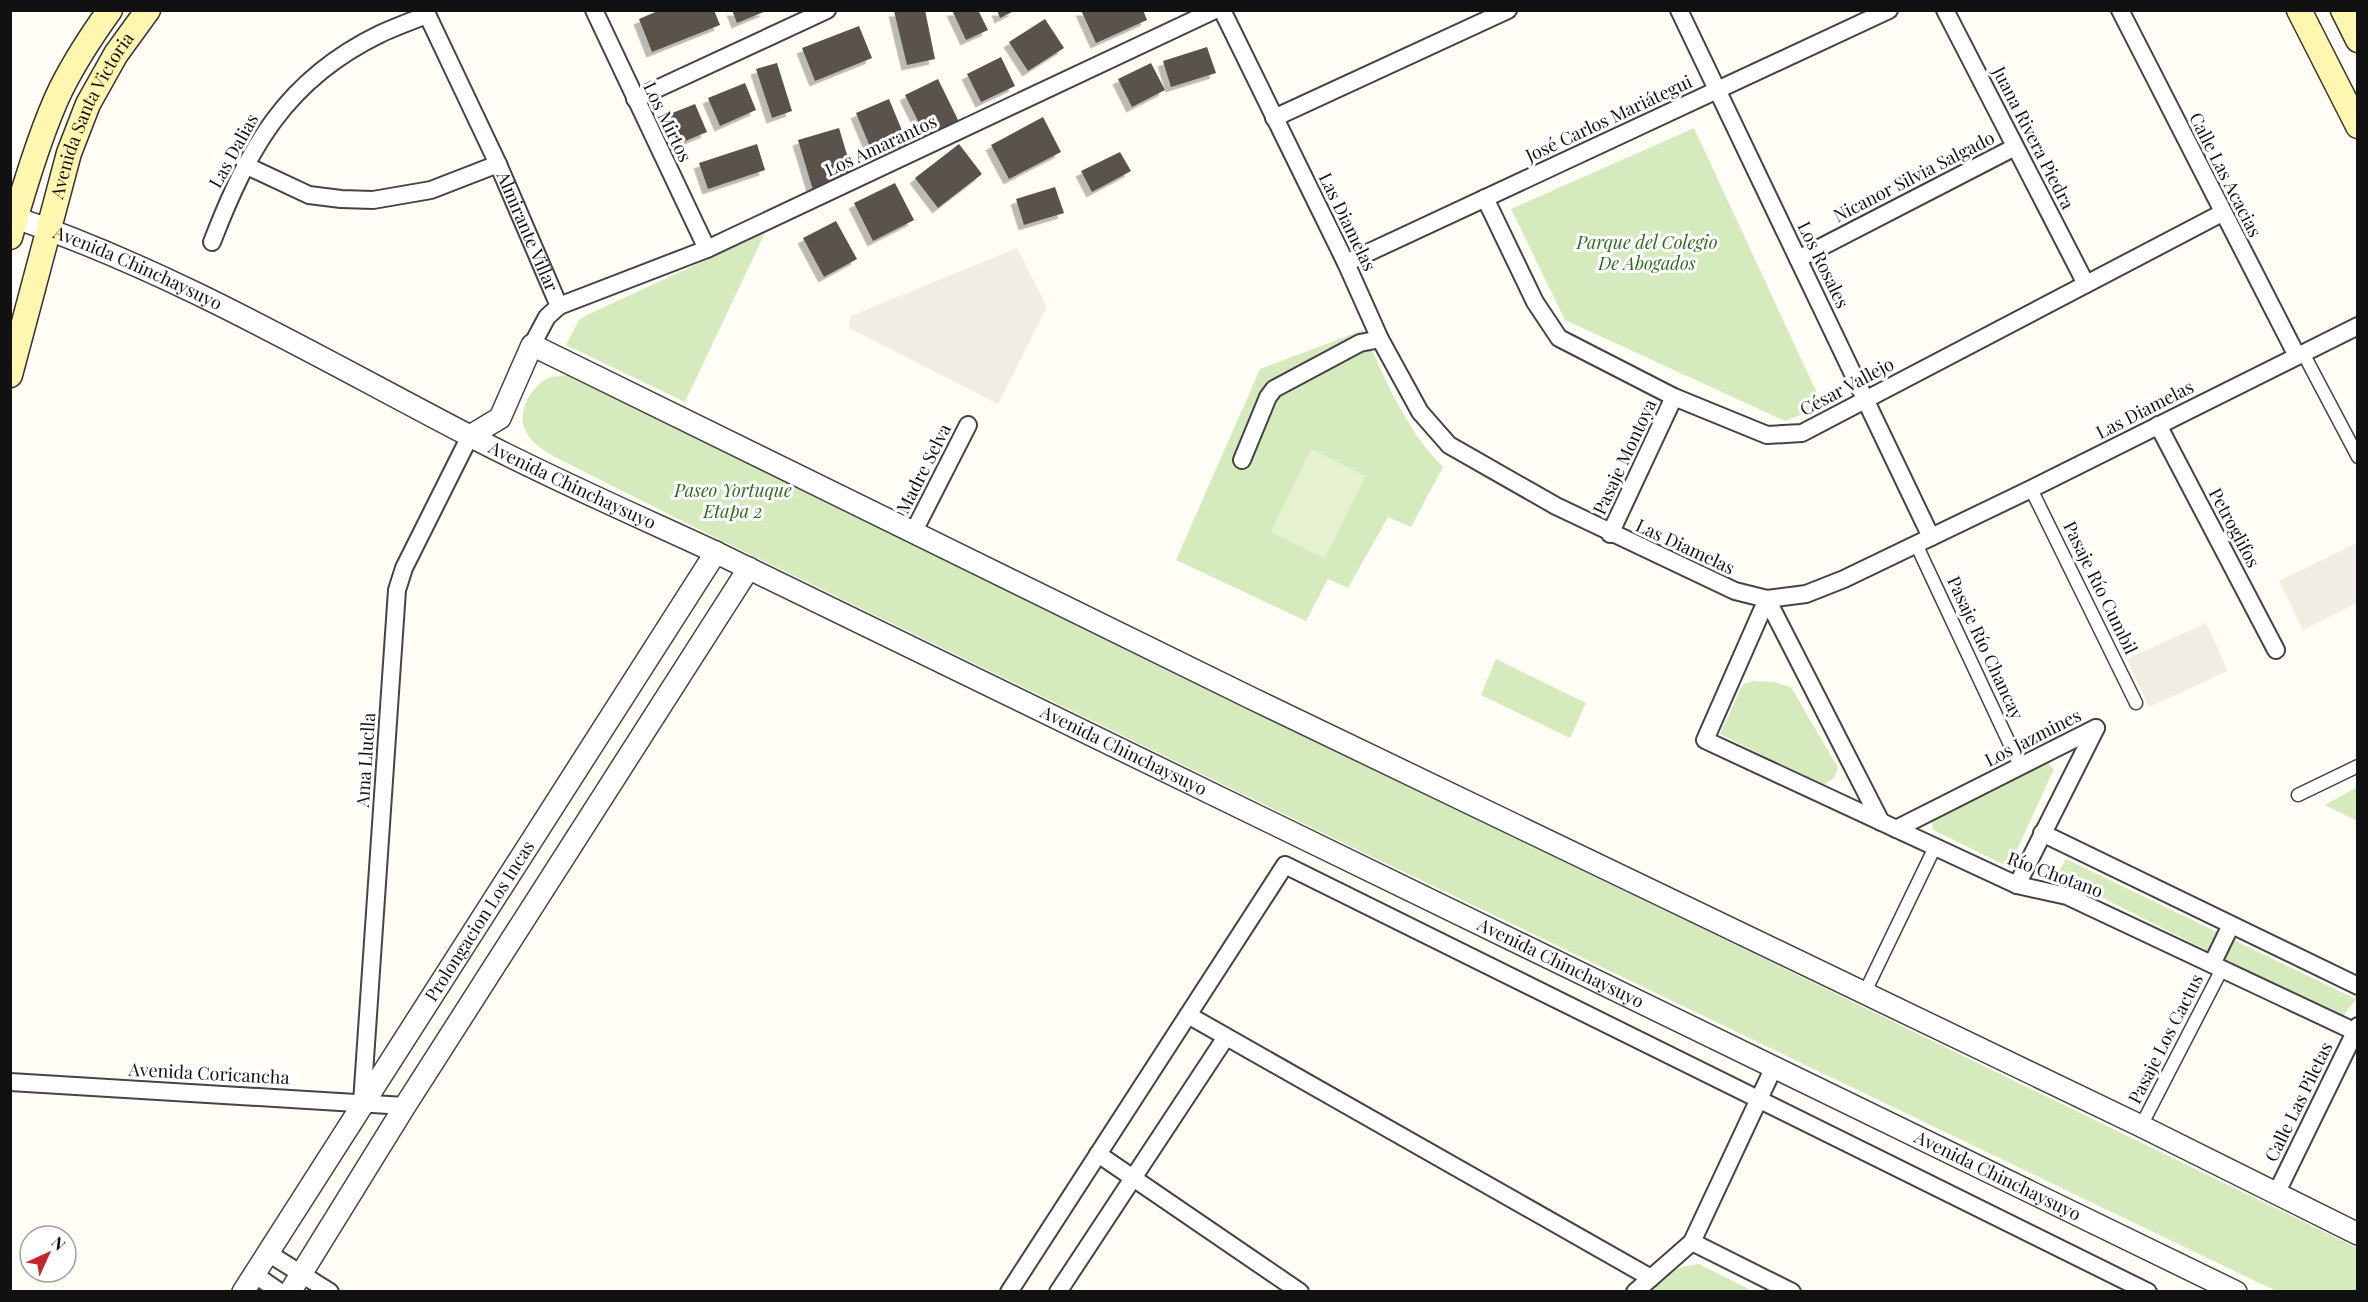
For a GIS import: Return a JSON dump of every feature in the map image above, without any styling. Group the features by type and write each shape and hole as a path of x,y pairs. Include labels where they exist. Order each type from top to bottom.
{"main road":[{"name":"Avenida Santa Victoria","path":"12,224 61,90 90,39 110,10"},
{"name":"Avenida Santa Victoria","path":"10,375 69,153 88,104 116,54 148,10"},
{"path":"2299,10 2358,126"},
{"path":"2343,10 2358,40"}],"street":[{"name":"Los Mirtos","path":"594,10 707,249"},
{"path":"635,99 827,10"},
{"name":"Los Amarantos","path":"560,306 707,249 1215,10"},
{"name":"Las Diamelas","path":"1222,10 1346,263 1380,339 1420,412 1449,445 1610,534 1735,591 1767,598 1806,594 1844,579 2031,489 2358,326"},
{"path":"1274,118 1508,10"},
{"name":"Los Rosales","path":"1679,10 1865,400 1924,541"},
{"name":"José Carlos Mariátegui","path":"1346,263 1889,10"},
{"name":"Juana Rivera Piedra","path":"1945,10 2086,284"},
{"name":"Calle Las Acacias","path":"2123,11 2222,213 2300,355"},
{"name":"Almirante Villar","path":"426,13 498,164 560,306 547,317 500,418 470,436"},
{"name":"Las Dalias","path":"212,243 245,165 274,118 293,96 317,74 345,54 380,34 426,13"},
{"name":"Nicanor Silvia Salgado","path":"1798,259 2015,147"},
{"path":"245,165 309,195 373,200 431,190 498,164"},
{"name":"César Vallejo","path":"1485,198 1534,302 1559,338 1674,397 1767,435 1802,434 2222,213"},
{"name":"Avenida Chinchaysuyo","path":"12,224 48,229 206,296 470,436 565,483 716,552 2236,1292"},
{"path":"1242,460 1268,397 1274,389 1360,342 1380,339"},
{"path":"532,345 1251,698 2141,1126 2358,1234"},
{"path":"2300,355 2358,457"},
{"name":"Pasaje Montoya","path":"1610,534 1674,397"},
{"name":"Madre Selva","path":"914,531 968,425"},
{"name":"Petroglifos","path":"2158,425 2276,650"},
{"name":"Ama Lluclla","path":"362,1103 397,590 404,568 470,436"},
{"name":"Pasaje Río Cumbil","path":"2031,489 2136,703"},
{"name":"Pasaje Río Chancay","path":"1924,541 2020,766"},
{"name":"Prolongacion Los Incas","path":"248,1283 716,552"},
{"name":"Prolongacion Los Incas","path":"290,1292 405,1106 749,568"},
{"path":"1767,598 1881,822"},
{"name":"Río Chotano","path":"1767,598 1705,740 2017,885 2067,896 2357,1030"},
{"name":"Los Jazmines","path":"1896,829 2096,728 2017,885"},
{"path":"2298,795 2358,766"},
{"name":"Río Chotano","path":"2042,834 2358,986"},
{"path":"1864,994 1935,847"},
{"path":"1010,1292 1285,865 2148,1292"},
{"path":"2217,966 2231,925"},
{"name":"Pasaje Los Cactus","path":"2141,1126 2217,966"},
{"path":"1188,1016 1651,1278"},
{"name":"Calle Las Piletas","path":"2276,1194 2357,1030"},
{"path":"1058,1292 1226,1037"},
{"path":"1635,1292 1692,1242 1774,1067"},
{"name":"Avenida Coricancha","path":"10,1082 405,1106"},
{"path":"1098,1154 1300,1292"},
{"path":"1692,1242 1772,1288 1792,1292"},
{"path":"268,1253 330,1292"},
{"path":"248,1283 280,1292"}],"green space":[{"name":"Parque del Colegio De Abogados","path":"1694,128 1823,406 1785,421 1565,320 1511,209"},
{"path":"765,233 685,402 566,345 579,320 589,314"},
{"path":"1363,330 1397,403 1418,436 1443,467 1411,527 1388,517 1348,588 1328,579 1306,621 1176,560 1260,369"},
{"name":"Paseo Yortuque Etapa 2","path":"567,375 2357,1248 2357,1291 2276,1291 1327,835 716,538 555,457 529,437 524,427 523,413 528,399 542,382 550,377"},
{"path":"1311,449 1365,476 1325,559 1271,532"},
{"path":"1496,659 1586,703 1570,738 1481,695"},
{"path":"1753,681 1774,682 1791,687 1838,768 1831,780 1822,785 1720,734 1743,684"},
{"path":"2045,761 2054,769 2009,867 1933,830 1931,818"},
{"path":"2357,787 2357,821 2325,805"},
{"path":"2066,859 2356,999 2342,1018 2057,875"},
{"path":"1699,1264 1749,1291 1642,1292 1668,1273 1682,1267"}],"shaded area":[{"path":"1017,248 1047,307 998,404 849,328 851,316"},
{"path":"2357,543 2357,603 2303,630 2279,581"},
{"path":"2206,623 2228,671 2149,707 2127,659"}],"building":[{"path":"660,10 714,10 720,25 652,52 639,19"},
{"path":"732,10 766,10 766,11 737,23"},
{"path":"925,10 935,59 907,65 894,11"},
{"path":"952,10 978,10 988,30 966,40"},
{"path":"997,10 1016,10 1000,18"},
{"path":"1081,10 1143,10 1147,20 1096,43"},
{"path":"1045,19 1064,48 1028,71 1009,42"},
{"path":"859,26 872,58 815,81 802,48"},
{"path":"1207,47 1216,73 1171,87 1163,61"},
{"path":"1001,57 1015,86 981,102 967,74"},
{"path":"777,63 792,111 772,118 756,69"},
{"path":"1151,63 1165,90 1132,107 1118,79"},
{"path":"938,79 959,122 927,139 905,95"},
{"path":"745,83 756,110 720,126 708,98"},
{"path":"889,99 908,145 875,159 856,113"},
{"path":"695,104 707,132 673,146 662,117"},
{"path":"1043,117 1061,152 1009,179 991,145"},
{"path":"839,128 854,178 813,190 798,140"},
{"path":"757,144 765,170 708,189 699,163"},
{"path":"959,144 982,174 938,208 915,178"},
{"path":"1120,152 1131,171 1092,192 1081,171"},
{"path":"895,183 914,220 873,241 854,203"},
{"path":"1055,187 1064,213 1024,225 1016,199"},
{"path":"836,221 857,259 824,277 803,238"}]}
